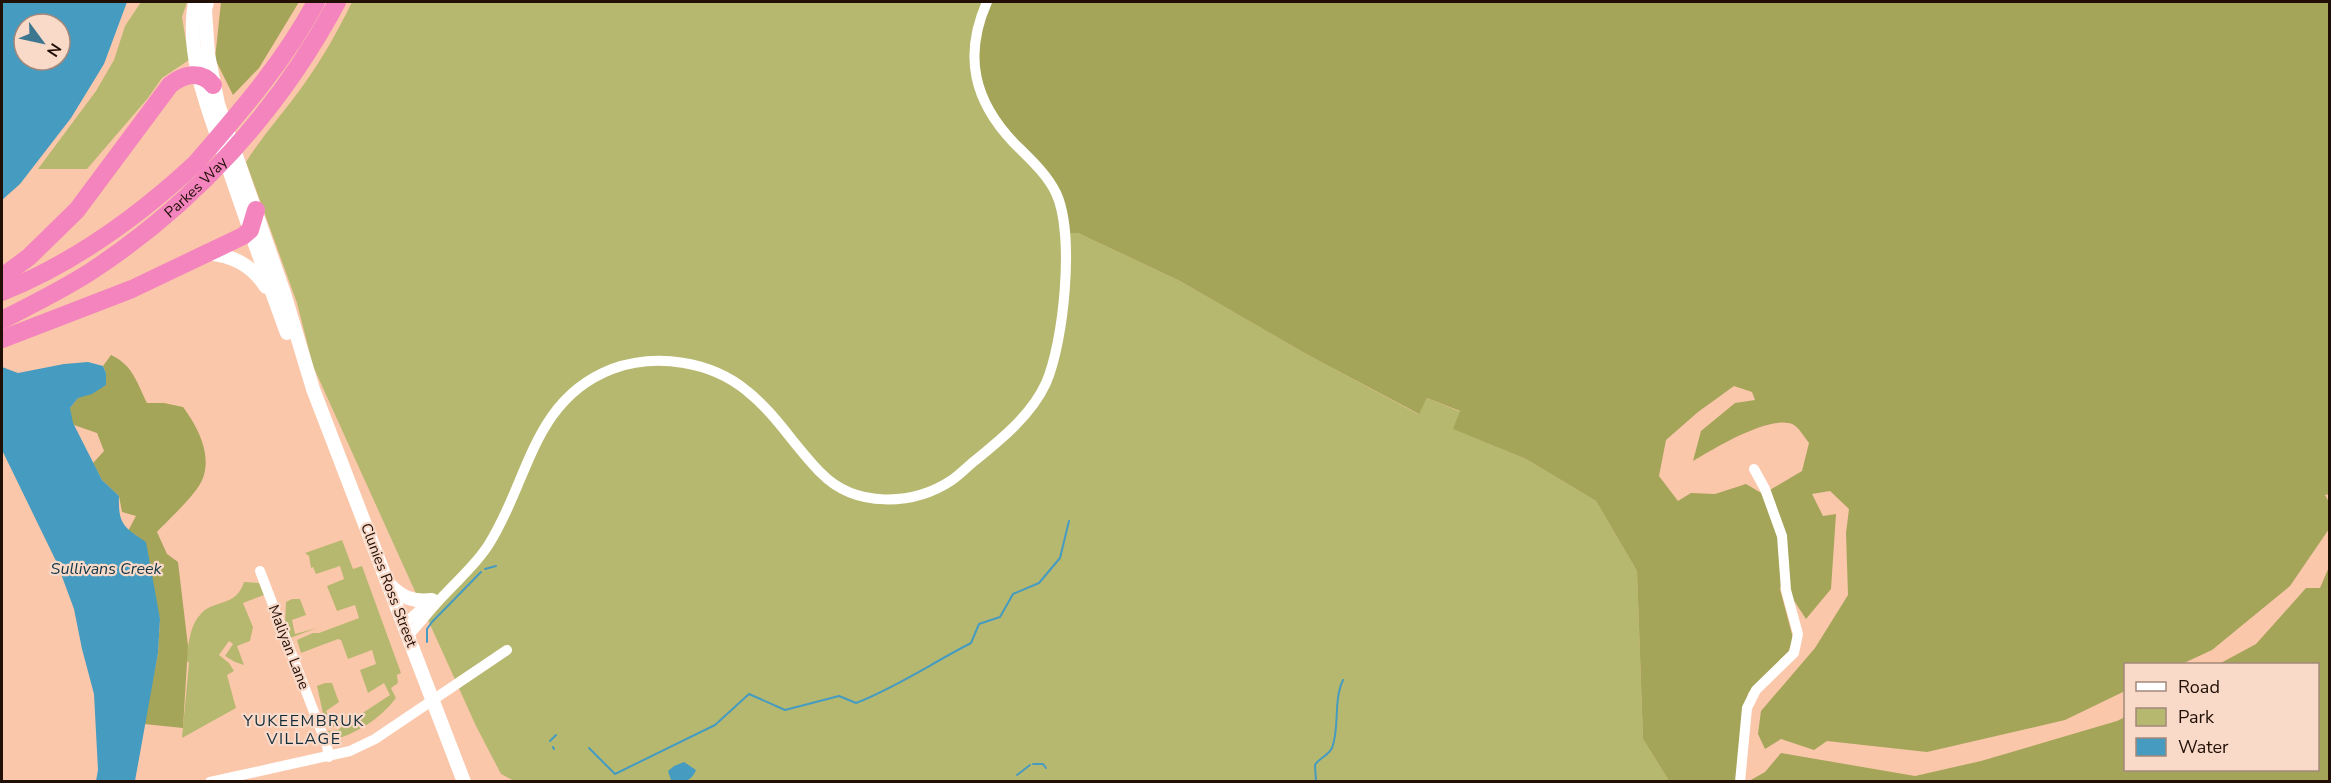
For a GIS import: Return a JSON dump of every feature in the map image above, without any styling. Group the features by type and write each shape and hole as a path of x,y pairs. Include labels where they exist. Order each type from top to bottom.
{"highway":[{"name":"Parkes Way","path":"2,292 48,270 99,240 158,197 196,163 244,107 289,48 316,2"},
{"name":"Parkes Way","path":"2,320 88,273 147,232 204,182 251,130 291,79 337,2"},
{"path":"2,277 29,257 77,210 159,96 170,85 179,78 206,80"},
{"path":"2,339 132,289 208,254 250,230 256,210"}],"street":[{"path":"195,2 194,41 206,80"},
{"path":"206,80 207,2"},
{"path":"406,630 473,565 490,542 543,427 564,401 586,383 611,369 657,361 682,363 723,376 746,389 765,408 822,475 850,492 885,500 917,496 952,480 986,452 1034,405 1047,382 1058,340 1066,233 1064,214 1052,185 1002,131 980,94 976,74 975,39 987,2"},
{"name":"Clunies Ross Street","path":"206,80 256,210 313,389 464,782"},
{"name":"Clunies Ross Street","path":"206,80 250,230 299,364 313,389"},
{"path":"208,254 232,258 254,270 275,301"},
{"path":"1740,782 1747,708 1756,690 1794,653 1798,634 1786,590 1782,536 1765,489 1754,469"},
{"name":"Maliyan Lane","path":"260,571 327,746 328,757"},
{"path":"388,584 406,598 419,601 438,597"},
{"path":"210,782 350,752 375,739 507,650"}],"green space":[{"path":"141,2 187,2 182,17 189,60 162,78 148,98 87,169 38,169 96,91 114,60 125,26"},
{"path":"352,2 987,2 1056,192 1078,233 1180,281 1308,355 1418,414 1427,398 1461,412 1454,429 1526,459 1596,501 1637,571 1643,739 1669,781 514,781 501,774 476,726 313,366 297,303 246,162 316,67"},
{"path":"342,540 353,569 362,566 401,673 397,675 398,683 391,688 396,698 382,713 358,730 330,741 326,733 328,731 338,730 353,716 355,718 390,695 384,683 368,693 360,670 376,664 372,650 348,659 341,640 338,639 301,653 297,640 359,618 355,605 337,611 327,586 344,579 340,566 316,574 313,567 311,568 309,556 305,553"},
{"path":"244,582 259,583 264,595 243,603 253,627 250,641 237,646 244,665 225,656 233,644 229,641 219,655 229,663 234,671 227,675 236,708 182,738 189,663 186,660 194,625 205,610 235,596"},
{"path":"300,599 306,615 292,620 295,634 317,628 290,638 285,625 286,602"},
{"path":"332,683 339,702 326,711 332,724 346,717 333,727 326,727 317,686"}],"shaded area":[{"path":"221,2 299,2 259,68 233,95 215,59"},
{"path":"987,2 2329,2 2330,494 2325,495 2329,502 2329,529 2290,586 2212,650 2184,663 2124,663 2124,691 2065,720 1927,752 1827,741 1814,750 1781,739 1765,749 1758,734 1761,711 1815,648 1848,595 1846,533 1849,509 1830,491 1812,494 1823,516 1836,514 1831,589 1806,619 1787,590 1786,562 1780,589 1793,638 1787,656 1748,693 1736,781 1669,781 1643,739 1637,571 1596,501 1526,459 1453,429 1460,411 1427,398 1419,414 1308,355 1180,281 1078,233 1066,233 1056,192 1002,131 976,74","holes":["1734,386 1752,392 1755,400 1735,403 1701,431 1693,461 1743,434 1772,424 1784,423 1794,425 1809,443 1802,471 1763,494 1746,484 1715,494 1691,493 1678,501 1659,476 1666,440 1698,412"]},
{"path":"111,355 129,369 147,403 164,403 183,407 202,440 206,459 200,484 157,532 167,554 178,562 188,646 183,728 144,724 158,653 160,619 137,536 128,531 136,516 122,512 119,496 102,480 93,463 104,451 97,433 71,424 70,408 106,373 103,366"},
{"path":"2329,567 2329,781 1749,781 1765,772 1781,753 1915,776 1981,761 2124,718 2124,771 2319,771 2319,663 2221,663 2256,644 2306,588 2320,588"}],"water":[{"path":"2,2 127,2 104,64 71,118 20,184 2,200"},
{"name":"Sullivans Creek","path":"88,362 103,366 106,373 106,385 92,394 78,398 70,408 73,423 102,480 119,496 121,519 124,524 132,533 146,542 160,619 158,653 135,781 96,781 98,770 94,694 74,609 57,563 2,450 2,367 18,373"},
{"path":"684,762 696,770 692,777 686,781 671,780 668,771"}],"waterway":[{"path":"589,748 615,774 715,725 749,694 785,710 839,696 856,703 871,697 971,643 979,624 1000,617 1013,594 1039,583 1060,558 1069,521"},
{"path":"485,569 496,566"},
{"path":"427,642 427,629 432,622 481,572"},
{"path":"1316,782 1315,765 1332,748 1336,731 1338,697 1343,680"},
{"path":"550,741 556,735"},
{"path":"1033,764 1043,764 1046,768"},
{"path":"1017,775 1030,765"}],"district":[{"name":"YUKEEMBRUK VILLAGE","path":"304,730"}]}
